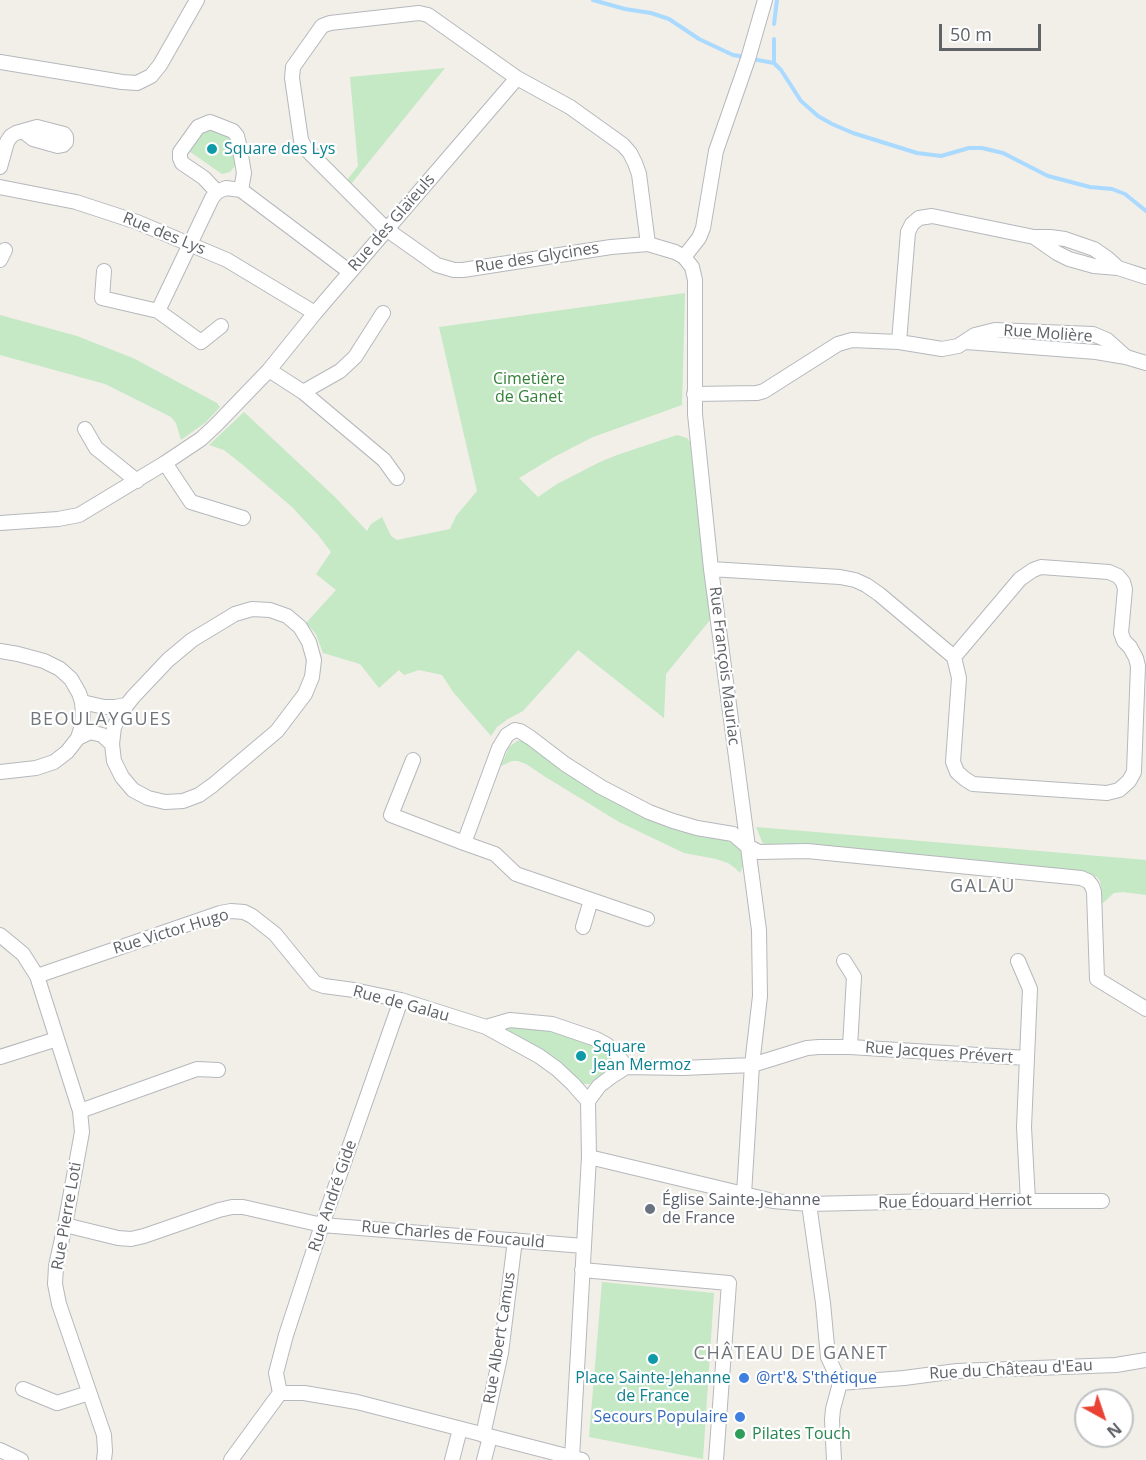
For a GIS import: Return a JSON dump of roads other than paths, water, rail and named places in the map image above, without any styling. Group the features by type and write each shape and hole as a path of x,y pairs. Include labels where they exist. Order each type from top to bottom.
{"street":[{"path":"0,62 137,83 151,76 160,65 197,0"},
{"path":"688,262 703,228 716,151 748,59 765,0"},
{"name":"Rue des Glycines","path":"648,244 639,174 630,153 623,145 570,107 517,78 428,15 330,22 322,26 294,67 292,78 301,140 305,148 386,229 437,265 454,270 464,270 611,247 648,244 664,248 688,262"},
{"name":"Rue des Glaïeuls","path":"0,523 58,519 79,515 137,481 201,439 269,370 386,229 517,78"},
{"path":"218,192 204,178 182,163 180,158 180,152 198,127 210,122 233,131 237,136 244,173 241,190"},
{"path":"0,168 7,141 11,136 23,131"},
{"name":"Rue des Lys","path":"0,187 76,202 137,222 226,260 315,313"},
{"path":"158,311 212,198 226,188 241,190 350,272"},
{"path":"899,342 908,232 919,218 932,216 1034,237 1069,259 1094,266 1118,268 1146,277"},
{"name":"Rue François Mauriac","path":"688,262 695,280 695,414 711,569 759,930 760,996 752,1065 744,1194"},
{"path":"104,272 102,298 158,311 201,342 221,326"},
{"path":"303,392 340,371 356,357 383,313"},
{"name":"Rue Molière","path":"694,394 764,391 838,344 852,340 899,342 942,348 958,346 966,342 1096,352 1146,363"},
{"path":"269,370 303,392 384,460 396,478"},
{"path":"86,429 96,448 137,481"},
{"path":"165,463 191,501 243,518"},
{"path":"711,569 840,577 855,580 879,594 954,657 959,678 953,762 957,772 973,784 1107,793 1119,790 1129,781 1134,772 1138,666 1136,658 1121,633 1125,589 1118,576 1109,572 1064,568 1041,567 1033,570 1020,579 954,657"},
{"path":"252,609 270,610 287,616 300,627 309,642 314,660 312,677 305,694 277,730 199,795 183,801 165,802 148,798 134,790 122,777 114,761 112,744 114,727 126,705 168,660 192,640 235,614 252,609"},
{"path":"0,651 36,659 60,669 71,679 79,693 83,715 78,738 68,752 54,762 36,768 0,772"},
{"path":"82,702 104,707 126,705"},
{"path":"464,843 500,748 507,735 515,730 520,731 565,764 649,812 697,828 733,834 747,846 759,852 807,851 1081,878 1088,881 1094,892 1097,979 1146,1009"},
{"path":"78,738 90,732 102,735 112,744"},
{"path":"413,760 391,814 495,854 516,874 647,919"},
{"path":"583,927 591,900"},
{"name":"Rue Victor Hugo","path":"36,976 231,911 244,912 252,916 275,934 315,983"},
{"name":"Rue Pierre Loti","path":"0,935 23,954 36,976 80,1111 82,1132 56,1266 55,1284 59,1304 104,1435 104,1460"},
{"name":"Rue Jacques Prévert","path":"844,961 854,977 850,1047"},
{"name":"Rue Jacques Prévert","path":"1018,961 1030,989 1024,1127 1028,1201"},
{"name":"Rue de Galau","path":"315,983 401,1000 486,1028 548,1062 588,1101"},
{"name":"Rue André Gide","path":"280,1393 276,1373 286,1335 401,1000"},
{"path":"486,1028 510,1020 552,1024 607,1045 626,1067"},
{"path":"0,1057 57,1039"},
{"name":"Rue Jacques Prévert","path":"752,1065 807,1047 850,1047 1028,1058"},
{"path":"231,1460 280,1393 304,1393 340,1398 577,1459 582,1270 589,1157 588,1101 599,1086 626,1067 683,1068 752,1065"},
{"path":"80,1111 197,1069 218,1070"},
{"path":"589,1157 744,1194"},
{"name":"Rue Édouard Herriot","path":"744,1194 773,1201 809,1204 1102,1201"},
{"path":"809,1204 828,1357 840,1383 832,1420 834,1460"},
{"name":"Rue Charles de Foucauld","path":"65,1226 131,1239 232,1207 322,1225 584,1246"},
{"name":"Rue Albert Camus","path":"484,1460 501,1353 515,1240"},
{"path":"582,1270 729,1283 716,1460"},
{"name":"Rue du Château d'Eau","path":"840,1383 957,1371 1116,1365 1146,1360"},
{"path":"23,1389 57,1403 89,1393"},
{"path":"452,1460 460,1429"},
{"path":"0,1450 21,1460"}],"waterway":[{"path":"593,0 669,19 699,39 733,55 745,57"},
{"path":"774,24 777,0"},
{"path":"774,39 774,63"},
{"path":"752,59 774,63 801,101 818,116 853,133 917,153 941,156 969,148 982,148 1003,153 1048,176 1090,187 1112,189 1125,194 1146,211"}],"place":[{"name":"Square des Lys","path":"212,149"},
{"name":"Square Jean Mermoz","path":"581,1056"},
{"name":"Église Sainte-Jehanne de France","path":"650,1209"},
{"name":"Place Sainte-Jehanne de France","path":"653,1359"},
{"name":"@rt'& S'thétique","path":"744,1378"},
{"name":"Secours Populaire","path":"740,1417"},
{"name":"Pilates Touch","path":"740,1434"}],"district":[{"name":"BEOULAYGUES","path":"101,720"},
{"name":"GALAU","path":"983,887"},
{"name":"CHÂTEAU DE GANET","path":"791,1354"}],"park label":[{"name":"Cimetière de Ganet","path":"529,388"}]}
